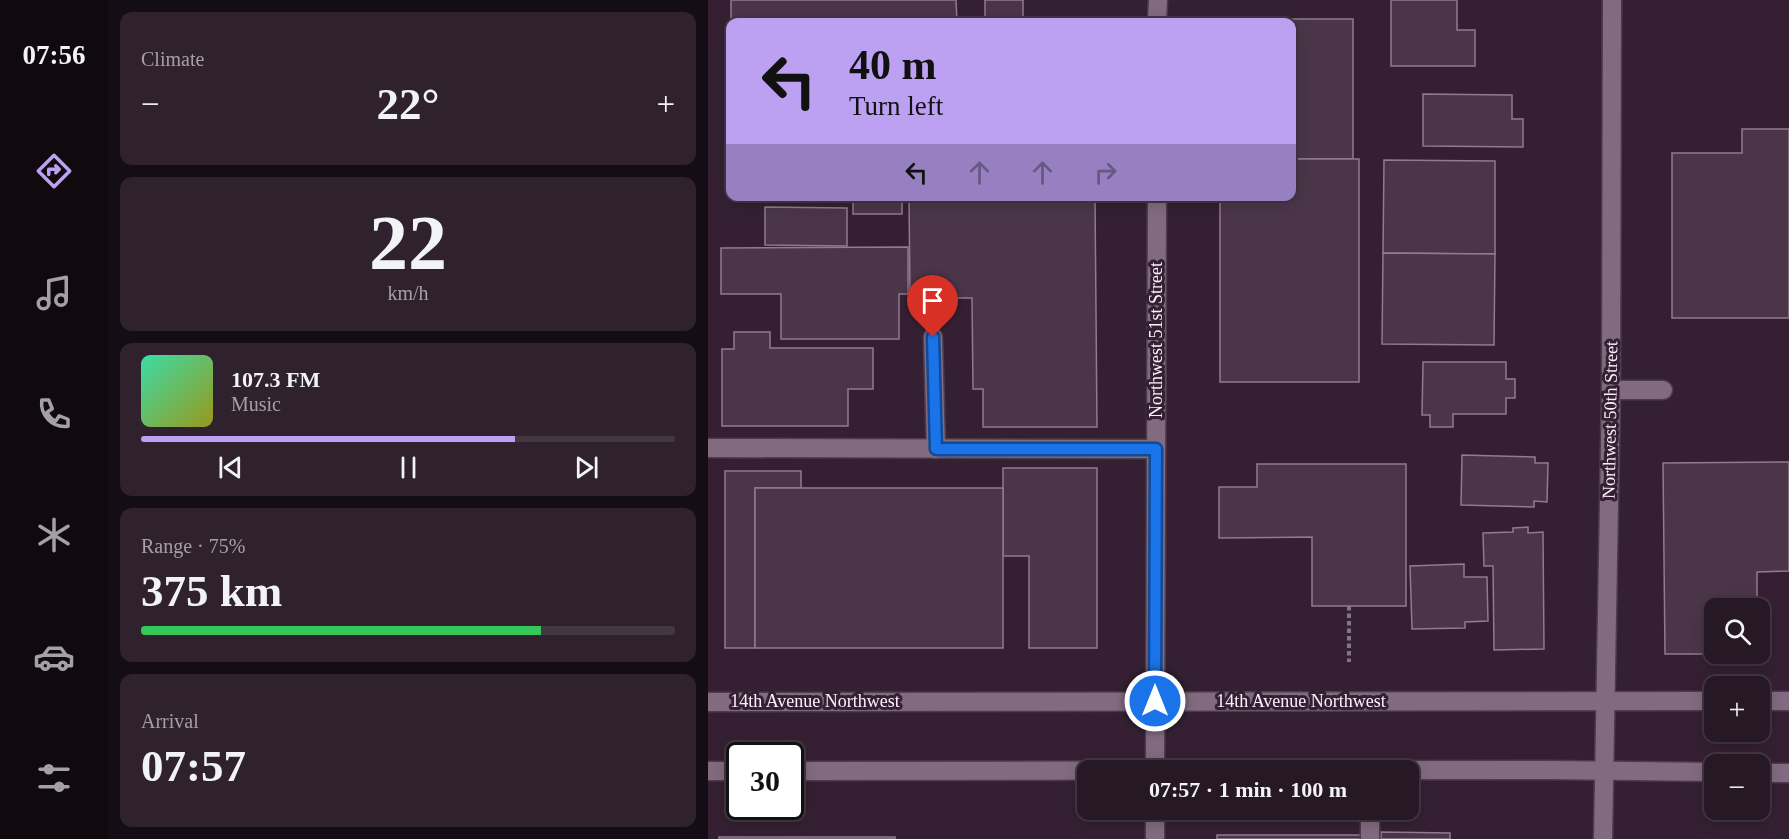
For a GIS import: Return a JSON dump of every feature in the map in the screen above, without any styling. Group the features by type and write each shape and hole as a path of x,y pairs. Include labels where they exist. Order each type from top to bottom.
{"street":[{"path":"1158,0 1158,18"},
{"name":"Northwest 50th Street","path":"1603,839 1611,390 1612,0"},
{"name":"Northwest 51st Street","path":"1155,760 1157,201"},
{"path":"933,337 936,449"},
{"path":"1611,390 1663,390"},
{"path":"708,448 1156,449"},
{"name":"14th Avenue Northwest","path":"708,702 1704,701"},
{"path":"1770,701 1789,701"},
{"path":"708,771 726,771"},
{"path":"804,771 1077,771"},
{"path":"1419,771 1704,772"},
{"path":"1770,773 1789,773"},
{"path":"1155,820 1155,839"},
{"path":"1370,820 1370,839"}],"path":[{"path":"1349,606 1349,662"}],"building":[{"path":"731,0 956,0 957,18 731,18"},
{"path":"985,0 1023,0 1023,18 985,18"},
{"path":"1391,0 1457,0 1457,30 1475,30 1475,66 1391,66"},
{"path":"1296,19 1353,19 1353,159 1296,159"},
{"path":"1423,94 1512,95 1512,119 1523,119 1523,147 1423,146"},
{"path":"1742,129 1789,129 1789,318 1672,318 1672,153 1742,153"},
{"path":"1296,159 1359,159 1359,382 1220,382 1220,201 1296,201"},
{"path":"1384,160 1495,161 1495,254 1383,253"},
{"path":"853,201 902,201 902,214 853,214"},
{"path":"909,201 1095,201 1097,427 983,427 983,389 973,389 972,298 910,298"},
{"path":"765,207 847,208 847,246 765,245"},
{"path":"908,247 908,294 899,294 899,339 781,339 781,294 721,294 721,248"},
{"path":"1383,253 1495,254 1494,345 1382,344"},
{"path":"734,332 770,332 770,348 873,348 873,389 848,389 848,426 722,426 722,349 734,349"},
{"path":"1423,362 1506,362 1506,379 1515,379 1515,398 1506,398 1506,414 1453,414 1453,427 1430,427 1430,415 1422,415"},
{"path":"1462,455 1535,457 1535,463 1548,463 1547,502 1534,501 1534,507 1461,505"},
{"path":"1789,462 1789,571 1757,572 1757,598 1704,598 1704,654 1665,654 1663,463"},
{"path":"1257,464 1406,464 1406,606 1312,606 1312,537 1219,538 1219,487 1257,487"},
{"path":"1003,468 1097,468 1097,648 1029,648 1029,556 1003,556"},
{"path":"725,471 801,471 801,488 755,488 755,648 725,648"},
{"path":"755,488 1003,488 1003,648 755,648"},
{"path":"1528,527 1528,533 1543,532 1544,649 1494,650 1493,566 1484,566 1483,533 1513,532 1513,528"},
{"path":"1464,564 1464,577 1487,577 1488,621 1465,622 1465,628 1412,629 1410,566"},
{"path":"1381,832 1450,833 1450,839 1381,839"},
{"path":"1217,835 1361,835 1361,839 1217,839"},
{"path":"719,837 895,837 895,839 719,839"}],"route":[{"path":"933,337 936,449 1156,449 1155,701"}]}
